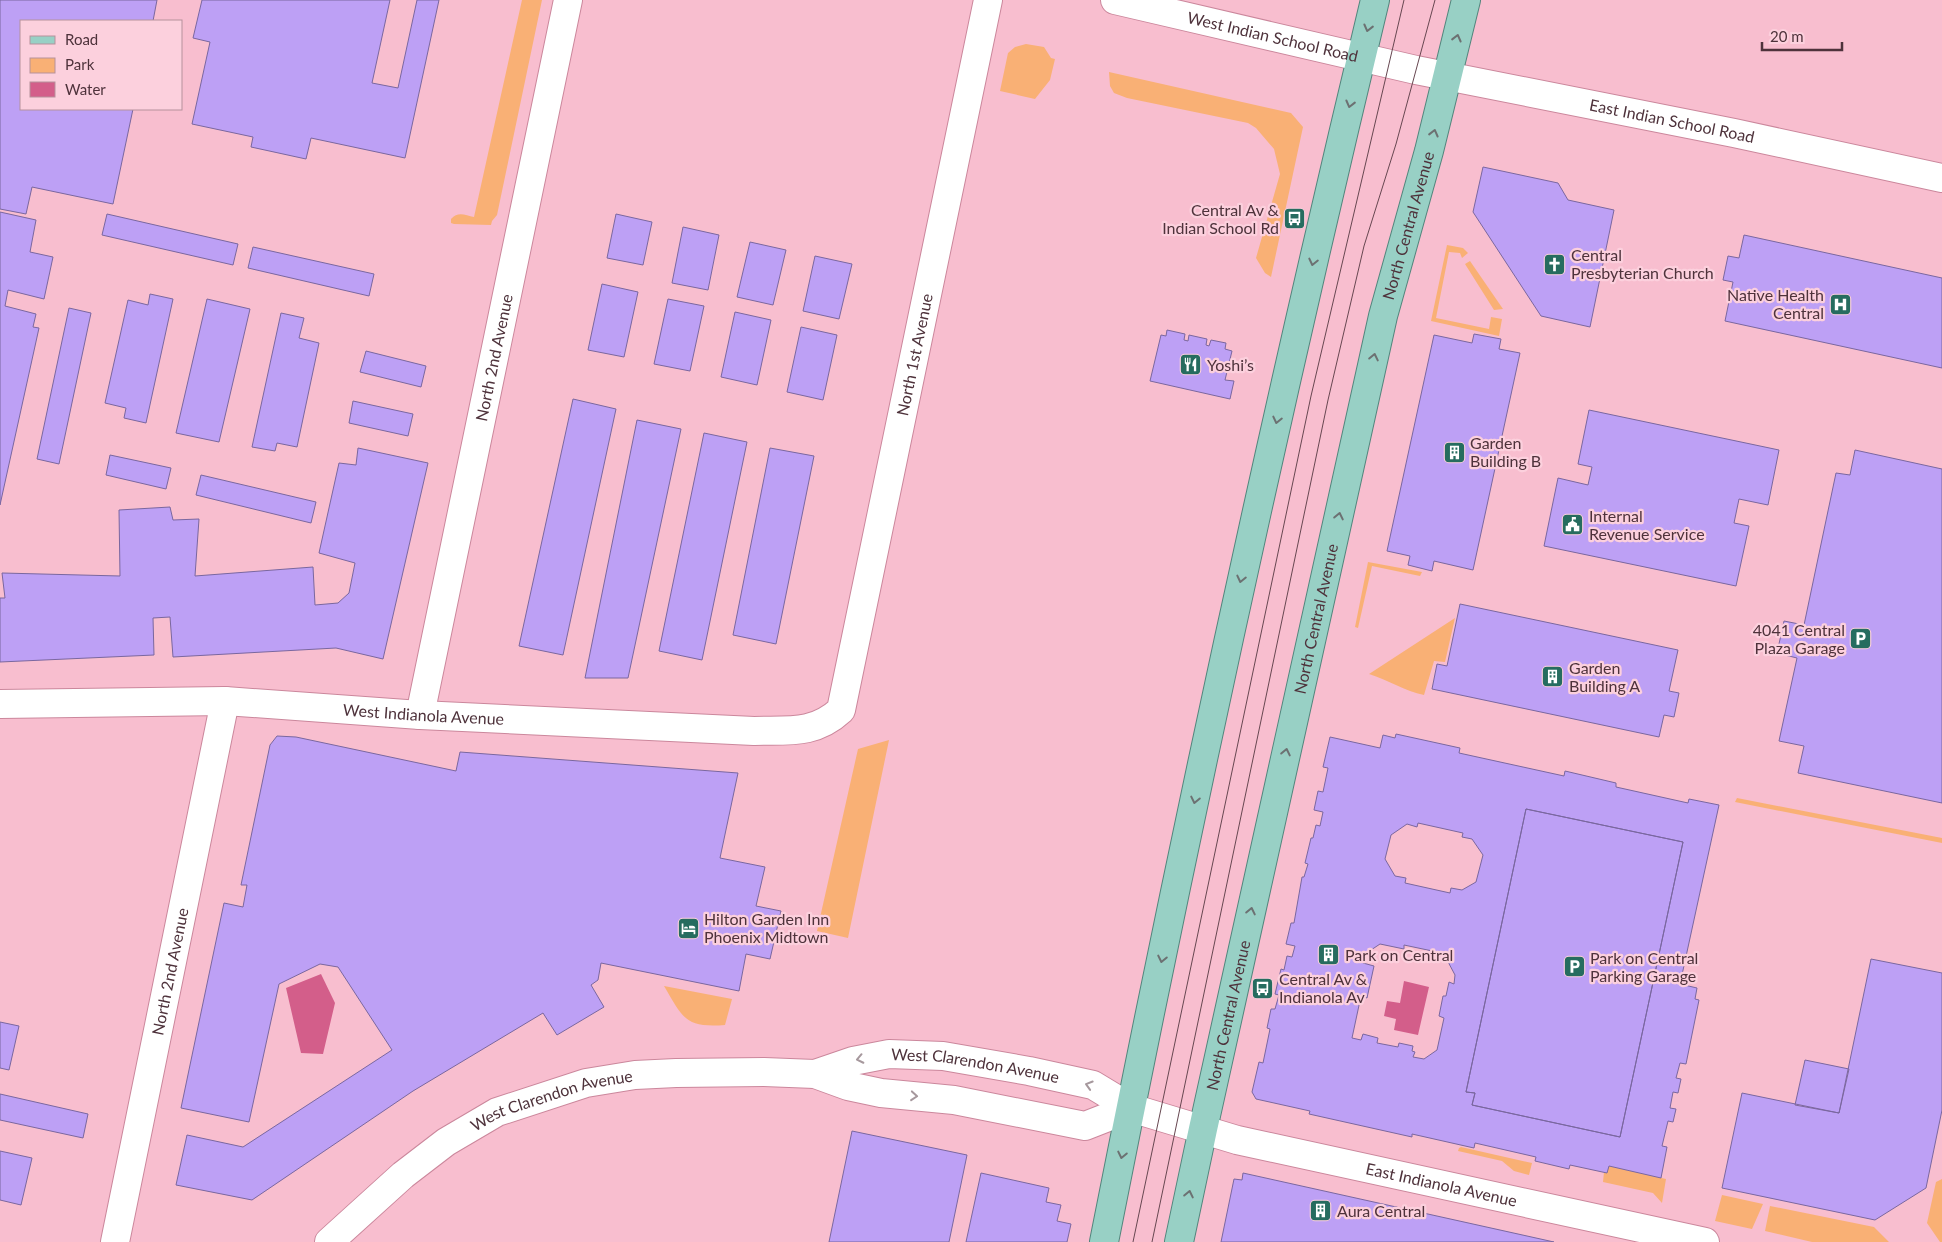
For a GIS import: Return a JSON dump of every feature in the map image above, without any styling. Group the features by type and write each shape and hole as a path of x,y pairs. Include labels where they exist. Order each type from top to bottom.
{"main road":[{"path":"1104,1242 1237,595 1375,0"},
{"name":"North Central Avenue","path":"1179,1242 1190,1126 1383,316 1429,152 1466,0"}],"street":[{"name":"North 2nd Avenue","path":"420,715 568,0"},
{"name":"North 1st Avenue","path":"841,710 988,0"},
{"name":"West Indian School Road","path":"1115,0 1402,67"},
{"name":"East Indian School Road","path":"1402,67 1734,133 1942,178"},
{"name":"North 2nd Avenue","path":"115,1242 225,701"},
{"name":"West Indianola Avenue","path":"0,704 225,701 420,715 754,731 795,730 819,726 841,710"},
{"name":"West Clarendon Avenue","path":"815,1074 853,1061 889,1054 943,1056 1029,1071 1093,1085 1131,1108 1190,1126"},
{"name":"West Clarendon Avenue","path":"329,1242 402,1175 446,1142 497,1112 586,1082 635,1075 729,1072 815,1074 848,1086 881,1093 954,1100 1085,1126 1131,1108"},
{"name":"East Indianola Avenue","path":"1190,1126 1237,1140 1705,1242"}],"green space":[{"path":"522,0 542,0 497,215 491,225 454,224 451,223 451,219 456,215 462,214 474,217"},
{"path":"1026,44 1044,47 1051,58 1055,59 1050,80 1035,99 1000,91 1008,53 1015,47"},
{"path":"1109,72 1291,113 1303,127 1271,277 1265,273 1256,258 1280,174 1274,149 1256,128 1248,123 1127,98 1114,93 1110,86"},
{"path":"1447,245 1463,248 1468,253 1462,258 1460,253 1449,252 1436,318 1489,329 1491,317 1502,319 1499,336 1431,321"},
{"path":"1470,261 1503,309 1494,310 1465,264"},
{"path":"1368,562 1422,572 1420,576 1372,566 1358,628 1355,627"},
{"path":"1455,618 1445,662 1434,661 1424,695 1369,674"},
{"path":"889,740 848,938 817,931 858,749"},
{"path":"1737,798 1942,838 1942,843 1735,802"},
{"path":"664,986 732,999 725,1025 701,1025 687,1019 676,1006"},
{"path":"1461,1147 1532,1163 1529,1175 1514,1171 1502,1161 1458,1151"},
{"path":"1609,1166 1666,1179 1662,1203 1653,1193 1603,1182 1604,1172 1607,1173"},
{"path":"1942,1179 1942,1242 1940,1242 1927,1223 1936,1182"},
{"path":"1722,1195 1763,1204 1752,1229 1715,1221"},
{"path":"1770,1206 1874,1227 1889,1242 1812,1242 1765,1231"}],"water":[{"path":"321,974 335,1003 323,1054 301,1053 286,988"},
{"path":"1404,981 1429,987 1418,1035 1394,1030 1396,1019 1384,1016 1387,1001 1400,1003"}],"building":[{"path":"0,0 157,0 153,20 20,20 20,110 133,110 113,204 32,187 26,214 0,209"},
{"path":"202,0 390,0 372,83 398,88 417,0 439,0 405,158 311,138 306,159 251,147 253,137 192,124 210,42 193,38"},
{"name":"Central Presbyterian Church","path":"1483,167 1558,183 1568,200 1614,210 1590,327 1541,316 1473,212"},
{"path":"0,212 36,220 30,252 53,257 44,299 8,290 5,306 36,314 33,327 39,328 0,505"},
{"path":"107,214 238,244 233,265 102,235"},
{"path":"616,214 652,222 643,265 607,258"},
{"path":"683,227 719,235 708,290 672,283"},
{"path":"1744,235 1942,278 1942,368 1725,321 1733,282 1723,280 1728,256 1739,258"},
{"path":"750,242 786,250 773,305 737,297"},
{"path":"253,247 374,274 369,296 248,268"},
{"path":"815,256 852,264 839,319 803,311"},
{"path":"602,284 638,292 624,357 588,350"},
{"path":"150,294 173,299 146,423 124,418 126,408 105,403 128,300 148,305"},
{"path":"207,299 250,309 219,442 176,433"},
{"path":"668,299 704,306 690,371 654,364"},
{"path":"69,308 91,313 59,464 37,459"},
{"path":"735,312 771,320 757,385 721,377"},
{"path":"281,313 304,318 299,338 319,343 297,447 277,443 275,451 252,447"},
{"path":"801,327 837,335 823,400 787,392"},
{"name":"Yoshi’s","path":"1167,330 1185,334 1184,340 1188,341 1189,335 1207,339 1206,345 1209,346 1211,340 1226,343 1225,349 1232,351 1225,380 1234,381 1230,399 1150,381 1161,335 1166,336"},
{"name":"Garden Building B","path":"1474,334 1501,339 1499,349 1520,353 1473,570 1434,561 1432,571 1408,565 1410,556 1387,551 1434,335 1472,343"},
{"path":"366,351 426,366 421,387 360,372"},
{"path":"573,399 616,409 563,655 519,646"},
{"path":"353,401 413,414 408,436 349,423"},
{"path":"1589,410 1779,450 1768,505 1739,499 1734,523 1749,526 1736,586 1544,546 1558,478 1588,485 1592,467 1578,464"},
{"path":"637,420 681,429 628,678 585,678"},
{"path":"704,433 747,442 702,660 659,651"},
{"path":"358,448 428,463 383,659 336,648 173,657 170,617 153,618 154,655 0,662 0,598 5,598 2,573 120,576 119,510 170,507 173,520 199,519 195,576 313,567 315,605 338,603 349,593 355,563 319,553 339,463 356,465"},
{"path":"770,448 814,456 776,644 733,635"},
{"name":"4041 Central Plaza Garage","path":"1855,450 1942,469 1942,803 1798,773 1804,746 1779,741 1797,658 1777,653 1784,621 1804,625 1836,473 1850,475"},
{"path":"110,455 171,468 166,489 106,475"},
{"path":"201,475 316,502 311,523 196,495"},
{"name":"Garden Building A","path":"1460,604 1678,650 1669,691 1679,693 1674,717 1664,715 1659,737 1432,689 1437,664 1447,666"},
{"name":"Park on Central","path":"1396,734 1460,748 1459,753 1564,776 1565,771 1616,783 1616,787 1688,803 1689,799 1719,805 1680,984 1697,988 1695,999 1699,1000 1686,1064 1680,1063 1676,1078 1681,1079 1678,1093 1673,1092 1670,1108 1676,1109 1673,1122 1668,1121 1662,1146 1667,1147 1661,1178 1609,1166 1607,1173 1570,1165 1569,1169 1535,1161 1536,1157 1475,1143 1474,1148 1412,1134 1412,1137 1309,1114 1310,1111 1256,1099 1252,1092 1259,1062 1263,1063 1270,1029 1267,1028 1271,1009 1275,1009 1279,995 1275,994 1281,969 1284,970 1287,956 1292,957 1295,946 1286,944 1291,923 1294,923 1302,877 1304,877 1308,864 1305,863 1311,838 1313,838 1316,825 1320,826 1323,812 1314,810 1318,791 1323,792 1328,768 1323,767 1330,737 1380,748 1383,735 1395,738","holes":["1526,809 1683,842 1620,1137 1472,1105 1475,1093 1466,1092","1418,823 1463,833 1462,837 1472,839 1483,855 1476,882 1462,890 1451,888 1450,893 1405,883 1406,878 1395,876 1385,859 1391,835 1407,824 1417,827","1380,944 1404,949 1404,945 1437,952 1436,956 1446,958 1455,975 1454,984 1449,982 1446,996 1443,996 1439,1016 1444,1018 1437,1050 1424,1059 1413,1057 1415,1052 1412,1051 1413,1046 1399,1043 1398,1047 1377,1043 1378,1038 1363,1034 1361,1040 1352,1038 1361,996 1367,998 1374,966 1363,963 1365,954"]},
{"path":"277,736 296,737 456,771 460,752 738,773 720,858 765,867 756,906 781,911 770,959 746,954 739,991 601,963 598,980 591,985 604,1007 557,1035 543,1013 413,1091 252,1200 176,1185 187,1135 243,1147 392,1050 338,967 320,964 279,984 249,1122 181,1108 224,903 243,907 247,885 241,885 270,745"},
{"name":"Park on Central Parking Garage","path":"1526,809 1683,842 1620,1137 1472,1105 1475,1093 1466,1092"},
{"path":"1871,959 1942,973 1942,1110 1926,1188 1875,1220 1722,1188 1742,1093 1839,1113"},
{"path":"0,1022 19,1026 9,1070 0,1068"},
{"path":"1805,1060 1849,1069 1839,1113 1795,1105"},
{"path":"0,1094 88,1114 83,1138 0,1120"},
{"path":"852,1131 967,1155 949,1242 829,1242"},
{"path":"0,1151 32,1158 21,1205 0,1200"},
{"path":"981,1173 1049,1188 1046,1202 1061,1205 1057,1221 1071,1224 1067,1242 966,1242"},
{"name":"Aura Central","path":"1243,1173 1554,1242 1221,1242 1234,1179 1242,1180"}],"tram line":[{"path":"1133,1242 1311,396 1404,0"},
{"path":"1152,1242 1328,400 1364,246 1396,144 1435,0"}],"place":[{"name":"Central Av & Indian School Rd","path":"1295,219"},
{"name":"Central Presbyterian Church","path":"1555,264"},
{"name":"Native Health Central","path":"1840,304"},
{"name":"Yoshi’s","path":"1191,365"},
{"name":"Garden Building B","path":"1454,452"},
{"name":"Internal Revenue Service","path":"1573,525"},
{"name":"4041 Central Plaza Garage","path":"1861,639"},
{"name":"Garden Building A","path":"1553,677"},
{"name":"Hilton Garden Inn Phoenix Midtown","path":"688,928"},
{"name":"Park on Central","path":"1329,955"},
{"name":"Park on Central Parking Garage","path":"1574,967"},
{"name":"Central Av & Indianola Av","path":"1263,988"},
{"name":"Aura Central","path":"1321,1211"}]}
